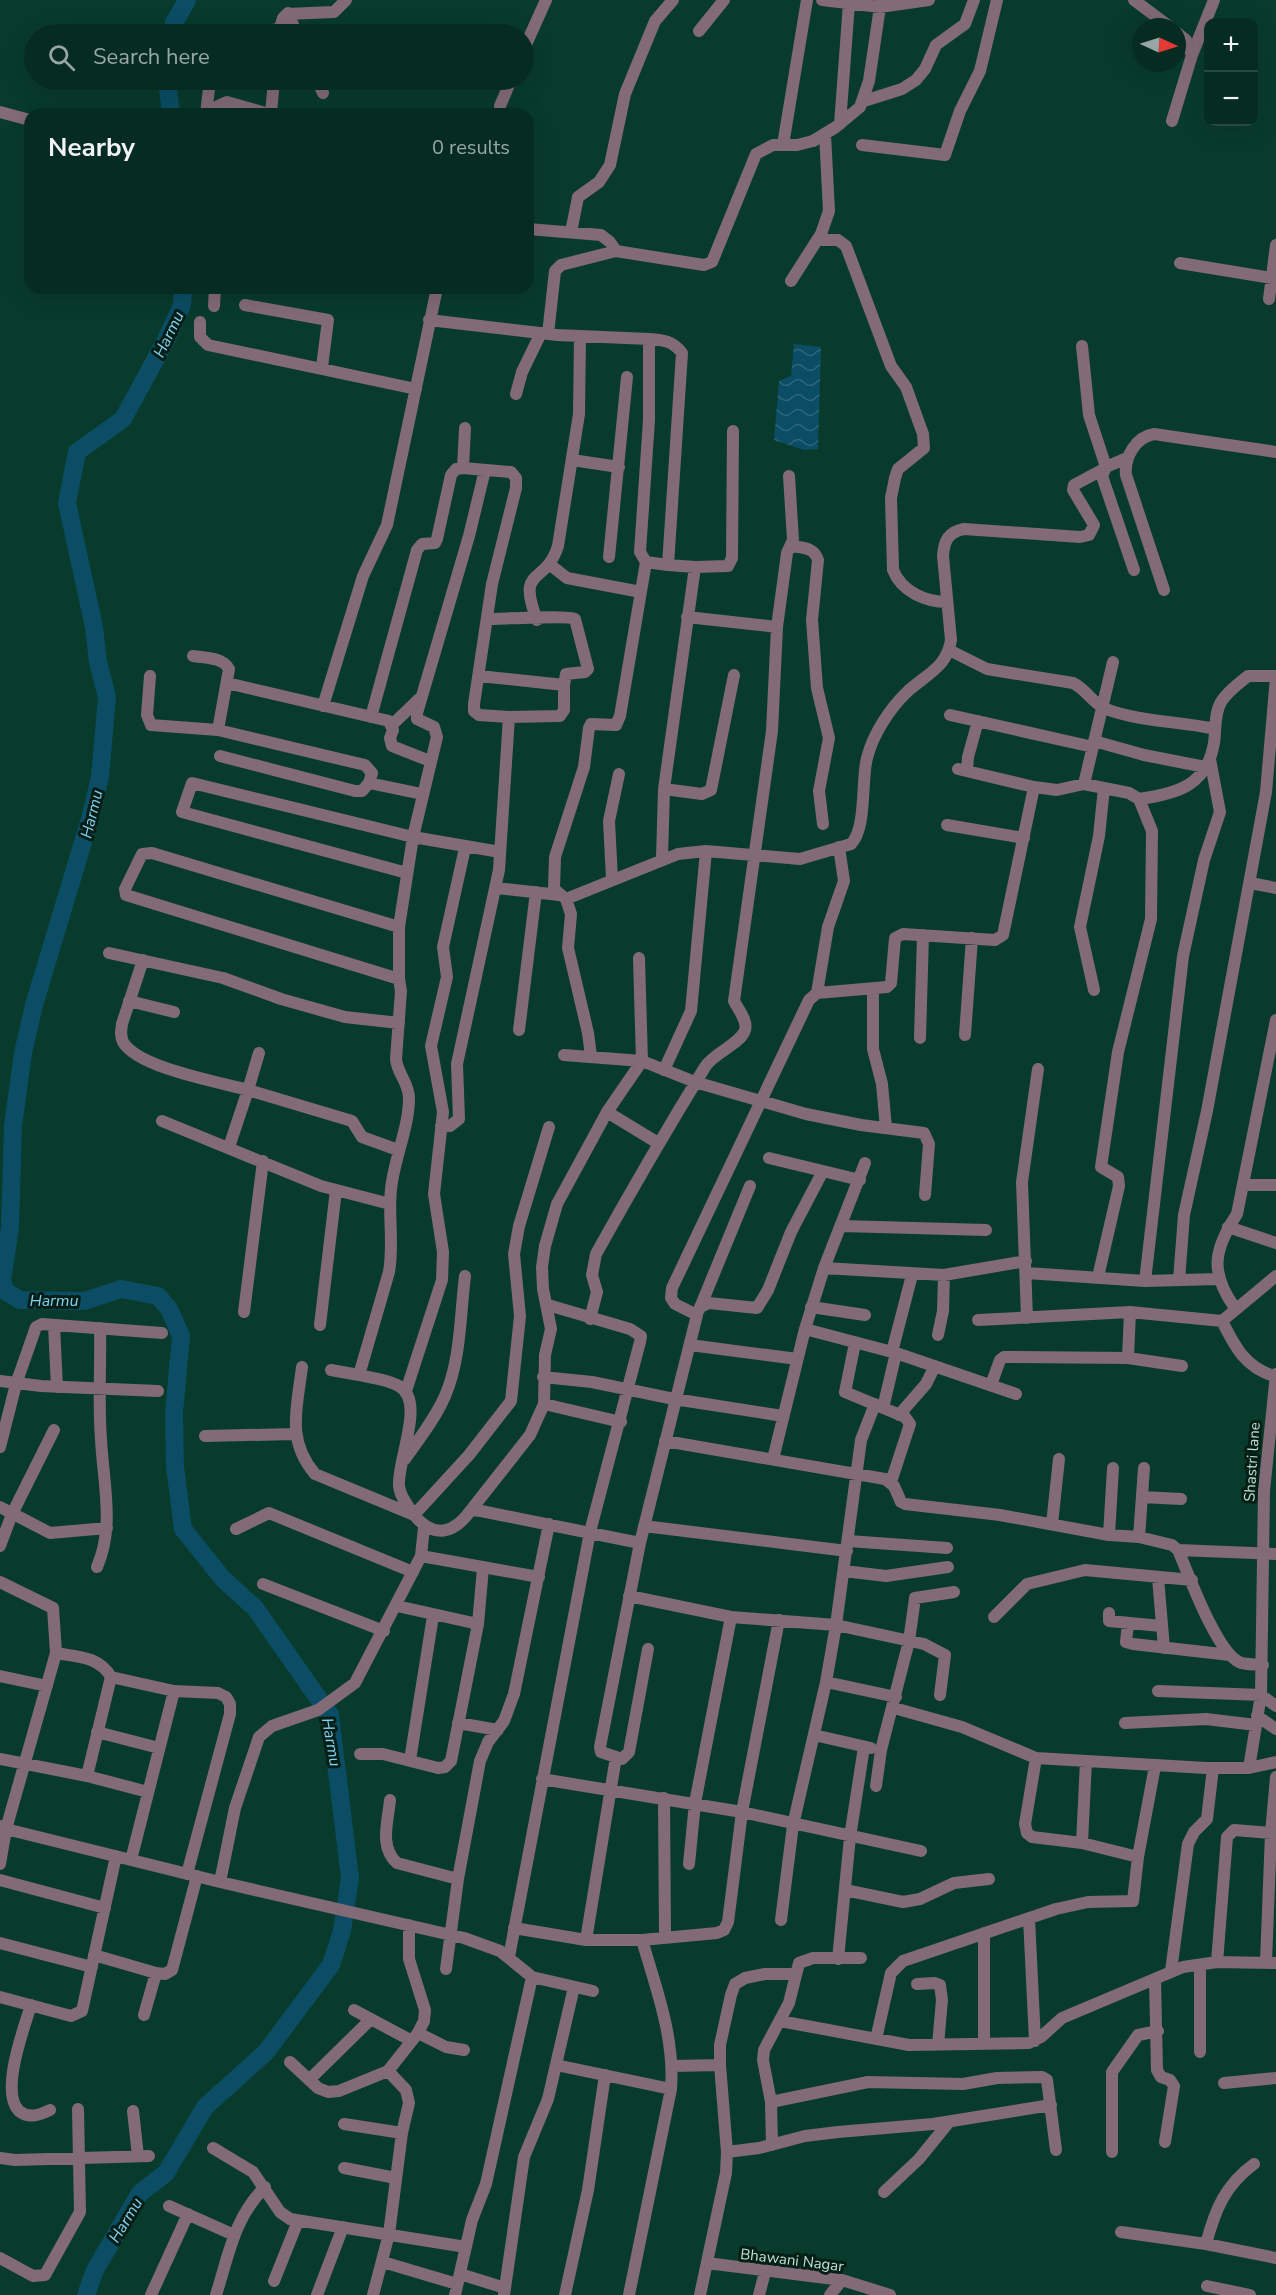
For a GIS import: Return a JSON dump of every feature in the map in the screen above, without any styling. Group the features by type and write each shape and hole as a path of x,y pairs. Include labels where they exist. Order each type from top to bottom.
{"street":[{"path":"282,24 284,16 288,13 334,12 346,0"},
{"path":"534,27 546,0"},
{"path":"571,232 578,197 599,182 610,165 625,94 655,21 673,0"},
{"path":"699,31 724,0"},
{"path":"783,145 807,0"},
{"path":"822,0 849,3 929,0"},
{"path":"864,101 902,89 916,80 925,69 936,45 965,24 974,0"},
{"path":"862,146 941,156 948,152 960,111 980,71 997,0"},
{"path":"1134,0 1158,18"},
{"path":"1172,121 1192,55 1214,0"},
{"path":"840,124 849,3"},
{"path":"516,394 522,372 544,334 557,268 616,251 704,265 712,262 756,154 762,148 806,143 825,134 856,112 864,101 880,3"},
{"path":"288,13 293,24"},
{"path":"1186,40 1192,55"},
{"path":"207,108 209,90"},
{"path":"271,108 273,90"},
{"path":"500,106 507,90"},
{"path":"218,108 227,102 248,108"},
{"path":"0,112 24,118"},
{"path":"791,281 817,240 829,211 825,134"},
{"path":"534,229 601,235 616,251"},
{"path":"817,240 838,240 846,246 854,273 891,366 906,387 923,434 924,448 898,469 891,498 893,570 896,577 918,597 932,602 947,602"},
{"path":"1269,299 1276,245"},
{"path":"1180,263 1272,278"},
{"path":"214,306 215,294"},
{"path":"323,706 363,576 387,525 436,294"},
{"path":"245,305 328,320 322,367"},
{"path":"429,320 544,334 650,339 672,343 682,353 668,565"},
{"path":"200,322 200,337 208,345 322,367 416,389"},
{"path":"537,620 528,590 531,582 549,564 558,546 579,414 580,336"},
{"path":"591,1056 588,1033 568,948 571,914 562,897 554,889 555,856 584,767 589,728 591,724 616,725 621,716 646,562 640,552 649,420 650,339"},
{"path":"1082,346 1089,415 1104,468 1101,476 1134,570"},
{"path":"609,557 627,377"},
{"path":"463,468 465,428"},
{"path":"646,562 695,567 728,566 732,558 733,431"},
{"path":"1164,590 1126,475 1127,459 1141,439 1154,434 1276,452"},
{"path":"497,888 562,897 662,858 690,851 800,859 851,844 856,839 866,760 879,729 908,692 939,668 949,650 943,556 944,544 949,536 964,529 1080,537 1089,535 1094,525 1075,495 1074,485 1104,468 1127,459"},
{"path":"572,460 619,467"},
{"path":"371,717 417,550 422,544 435,543 437,539 451,475 456,469 511,472 516,481 492,584 487,619 474,711 479,715 509,717 560,716 564,710 566,674 585,672 588,669 575,619 566,616 537,620 487,619"},
{"path":"359,1375 389,1272 392,1254 390,1204 409,1096 407,1085 397,1068 401,992 399,927 413,837 437,731 417,719 421,698 469,536 485,470"},
{"path":"590,1319 597,1292 591,1265 658,1143 709,1060 740,1038 745,1030 744,1021 734,1001 772,731 777,627 787,553 793,534 789,476"},
{"path":"791,546 809,548 816,553 818,560 812,620 818,688 829,738 819,790 823,824"},
{"path":"549,564 567,578 641,592"},
{"path":"662,858 664,789 695,567"},
{"path":"687,617 777,627"},
{"path":"949,650 987,669 1073,683 1082,688 1102,708 1131,717 1182,722 1215,729"},
{"path":"193,656 226,664 229,669 218,730"},
{"path":"1084,784 1113,662"},
{"path":"664,789 702,794 714,785 734,675"},
{"path":"150,676 147,715 151,726 218,730 365,765 372,773 369,783 362,791 355,791 220,756"},
{"path":"479,676 564,685"},
{"path":"1144,1281 1183,956 1204,860 1220,812 1207,763 1220,703 1248,676 1276,677 1271,792 1250,883 1184,1215 1179,1280"},
{"path":"227,683 393,724"},
{"path":"421,698 393,724 392,746 430,761"},
{"path":"950,715 1144,755 1207,763"},
{"path":"441,1126 450,1126 459,1119 457,1064 497,888 509,717"},
{"path":"978,721 962,770 1034,787 1057,790 1084,784 1129,793 1139,799 1152,831 1151,919 1118,1052 1104,1138 1101,1167 1118,1177 1119,1186 1098,1277"},
{"path":"1139,799 1183,790 1207,763"},
{"path":"612,879 609,821 619,774"},
{"path":"407,873 182,812 192,783 413,837 465,848 500,852"},
{"path":"369,783 422,794"},
{"path":"698,1311 675,1304 671,1298 672,1288 763,1101 792,1032 809,1000 817,993 887,987 891,983 895,938 903,934 995,940 1003,936 1034,787"},
{"path":"1094,990 1080,927 1099,836 1104,788"},
{"path":"947,825 1024,838"},
{"path":"817,993 828,927 843,881 839,847"},
{"path":"406,1391 442,1280 443,1252 434,1194 442,1098 432,1046 447,977 443,947 465,848"},
{"path":"664,1070 691,1011 706,851"},
{"path":"399,927 152,853 142,854 138,859 125,890 126,895 399,979"},
{"path":"1250,883 1276,888"},
{"path":"519,1030 536,892"},
{"path":"920,1038 923,935"},
{"path":"964,1035 972,938"},
{"path":"109,953 223,978 281,999 345,1017 399,1023"},
{"path":"423,1527 443,1531 462,1523 530,1435 544,1404 543,1377 550,1329 548,1305 543,1289 542,1267 547,1238 557,1204 607,1112 642,1061 639,958"},
{"path":"143,960 120,1034 130,1050 160,1065 352,1121 362,1137 398,1150"},
{"path":"873,990 873,1049 882,1084 886,1128"},
{"path":"129,1001 174,1012"},
{"path":"1235,1308 1222,1290 1218,1279 1219,1247 1222,1235 1237,1214 1276,1020"},
{"path":"229,1147 259,1053"},
{"path":"564,1055 642,1061 695,1082 806,1114 924,1133 928,1138 925,1195"},
{"path":"1027,1318 1027,1267 1022,1182 1038,1069"},
{"path":"607,1112 658,1143"},
{"path":"162,1121 263,1161 308,1182 390,1204"},
{"path":"414,1515 469,1455 511,1401 520,1316 514,1254 519,1226 549,1127"},
{"path":"769,1158 860,1180"},
{"path":"244,1312 263,1161"},
{"path":"773,1459 811,1307 865,1163"},
{"path":"698,1311 709,1303 757,1308 768,1290 791,1232 823,1172"},
{"path":"1243,1185 1276,1185"},
{"path":"648,1649 629,1752 627,1756 605,1755 601,1752 600,1747 629,1596 675,1399 698,1311 750,1186"},
{"path":"320,1325 336,1190"},
{"path":"842,1226 986,1230"},
{"path":"1228,1227 1276,1242"},
{"path":"824,1268 912,1275 944,1275 1027,1267 1144,1281 1218,1279"},
{"path":"781,1920 794,1825 826,1682 836,1625 861,1440 879,1406 912,1275"},
{"path":"938,1335 943,1311 944,1275"},
{"path":"400,1466 434,1416 450,1381 456,1361 465,1276"},
{"path":"1222,1321 1276,1276"},
{"path":"509,1956 590,1532 621,1422 640,1336 630,1329 548,1305"},
{"path":"811,1307 865,1315"},
{"path":"1128,1358 1130,1312"},
{"path":"978,1320 1130,1312 1222,1321"},
{"path":"1222,1321 1239,1354 1249,1364 1275,1375"},
{"path":"0,1448 16,1384 36,1327 42,1324 162,1333"},
{"path":"54,1325 57,1387"},
{"path":"97,1567 104,1550 107,1528 100,1438 100,1328"},
{"path":"805,1329 894,1352 1016,1394"},
{"path":"855,1343 845,1392 909,1420 909,1428 891,1482 900,1503 1052,1524 1109,1535 1139,1537 1172,1545 1178,1550 1203,1610 1230,1655 1239,1662 1276,1658"},
{"path":"690,1345 797,1359"},
{"path":"991,1385 1000,1360 1004,1357 1128,1358 1182,1366"},
{"path":"899,1415 926,1384 934,1366"},
{"path":"302,1367 294,1434 307,1464 315,1474 414,1515"},
{"path":"220,1882 235,1808 260,1737 272,1726 318,1710 346,1692 363,1671 421,1556 423,1527 399,1487 400,1466 412,1410 410,1396 406,1391 388,1382 331,1370"},
{"name":"Shastri lane","path":"1249,1767 1261,1695 1262,1553 1270,1492 1275,1375"},
{"path":"543,1377 591,1382 675,1399 783,1416"},
{"path":"0,1381 57,1387 158,1391"},
{"path":"544,1404 621,1422"},
{"path":"0,1546 12,1514 54,1430"},
{"path":"206,1436 294,1434"},
{"path":"665,1441 891,1482"},
{"path":"1052,1524 1059,1459"},
{"path":"1109,1535 1113,1468"},
{"path":"1139,1537 1144,1468"},
{"path":"1142,1497 1181,1499"},
{"path":"0,1507 50,1533 107,1528"},
{"path":"471,1510 640,1543"},
{"path":"236,1529 269,1513 413,1572"},
{"path":"446,1969 458,1879 480,1761 488,1742 498,1730 514,1694 549,1524"},
{"path":"644,1526 847,1546 947,1548"},
{"path":"1178,1550 1276,1554"},
{"path":"421,1556 539,1577"},
{"path":"844,1571 886,1576 948,1567"},
{"path":"360,1754 383,1754 438,1768 445,1767 451,1761 478,1624 483,1568"},
{"path":"994,1617 1022,1587 1070,1571 1085,1570 1192,1580"},
{"path":"1158,1578 1164,1648"},
{"path":"0,1581 53,1608 56,1653 26,1763 3,1827 0,1864"},
{"path":"263,1584 384,1631"},
{"path":"876,1786 881,1750 895,1703 909,1641 915,1598 954,1592"},
{"path":"629,1596 731,1617 836,1625 924,1644 945,1655 940,1695"},
{"path":"397,1606 433,1616 478,1624"},
{"path":"1109,1613 1108,1621 1161,1626"},
{"path":"410,1760 433,1616"},
{"path":"689,1864 695,1803 731,1617"},
{"path":"514,1928 586,1940 642,1940 665,1936 717,1933 724,1930 728,1922 742,1812 779,1620"},
{"path":"1128,1623 1126,1642 1230,1655"},
{"path":"56,1653 98,1662 105,1667 111,1677 87,1776"},
{"path":"0,1676 47,1686"},
{"path":"0,1943 156,1973 165,1974 176,1964 192,1875 230,1714 230,1704 226,1697 218,1693 174,1691 111,1677"},
{"path":"826,1682 962,1727 1036,1758 1213,1768 1249,1767 1276,1762"},
{"path":"131,1860 174,1691"},
{"path":"1158,1691 1261,1695 1276,1706"},
{"path":"1125,1723 1206,1719 1256,1721 1276,1729"},
{"path":"458,1723 498,1730"},
{"path":"97,1732 159,1748"},
{"path":"814,1735 881,1750"},
{"path":"838,1959 850,1837 864,1747"},
{"path":"586,1940 616,1757"},
{"path":"1036,1758 1026,1824 1027,1833 1032,1837 1082,1844 1138,1857"},
{"path":"0,1759 87,1776 148,1792"},
{"path":"1082,1844 1086,1761"},
{"path":"876,2039 891,1973 897,1966 1029,1918 1088,1902 1133,1901 1138,1857 1155,1766"},
{"path":"1172,1971 1188,1844 1194,1832 1207,1819 1213,1768"},
{"path":"780,2021 909,2045 1035,2041 1062,2018 1172,1971 1217,1962 1271,1963 1276,1777"},
{"path":"542,1779 611,1788 695,1803 921,1851"},
{"path":"664,1798 665,1936"},
{"path":"390,1800 385,1847 390,1857 397,1863 458,1879"},
{"path":"1217,1962 1227,1837 1234,1830 1273,1825"},
{"path":"3,1827 220,1882 450,1934 509,1956 532,1977 593,1991"},
{"path":"0,1997 71,2016 82,2011 116,1857"},
{"path":"845,1890 903,1902 920,1899 954,1883 989,1879"},
{"path":"0,1880 105,1908"},
{"path":"1029,1918 1035,2041"},
{"path":"290,2062 318,2088 339,2091 388,2071 415,2037 424,2021 425,2010 409,1959 409,1925"},
{"path":"984,1933 984,2044"},
{"path":"629,2295 671,2089 683,2066 642,1940"},
{"path":"772,2145 771,2102 763,2060 764,2050 789,2003 799,1963 804,1960 861,1958"},
{"path":"1200,1965 1200,2052"},
{"path":"144,2015 156,1973"},
{"path":"700,2295 724,2182 727,2152 720,2045 735,1984 745,1978 765,1974 796,1974"},
{"path":"457,2284 474,2215 486,2184 532,1977"},
{"path":"1155,1978 1158,2074 1170,2080 1174,2086 1165,2142"},
{"path":"917,1984 935,1983 940,1985 943,1993 938,2045"},
{"path":"383,2262 457,2284 505,2291 524,2157 543,2115 574,1987"},
{"path":"31,2006 4,2085 13,2105 21,2113 30,2116 50,2110"},
{"path":"354,2010 415,2037 464,2050"},
{"path":"309,2080 371,2019"},
{"path":"1112,2152 1112,2072 1138,2035 1158,2031"},
{"path":"555,2065 671,2089"},
{"path":"683,2066 720,2065"},
{"path":"373,2295 389,2234 409,2096 388,2071"},
{"path":"565,2295 588,2190 605,2075"},
{"path":"771,2102 868,2082 963,2085 997,2078 1036,2076 1047,2080 1056,2150"},
{"path":"1224,2083 1276,2078"},
{"path":"727,2152 838,2132 949,2122 1051,2105"},
{"path":"0,2258 33,2276 45,2275 80,2212 78,2109"},
{"path":"0,2158 143,2156 134,2110"},
{"path":"884,2192 919,2159 949,2122"},
{"path":"344,2124 402,2133"},
{"path":"213,2148 253,2172 280,2212 290,2219 466,2247"},
{"path":"1206,2244 1222,2197 1242,2173 1254,2164"},
{"path":"344,2168 396,2178"},
{"path":"216,2295 234,2235 245,2210 265,2187"},
{"path":"169,2206 234,2235"},
{"path":"151,2295 188,2214"},
{"path":"274,2281 298,2221"},
{"path":"317,2295 343,2228"},
{"path":"1121,2232 1206,2244 1276,2258"},
{"name":"Bhawani Nagar","path":"707,2264 842,2280 890,2295"},
{"path":"759,2295 765,2272"},
{"path":"830,2295 842,2280"},
{"path":"1207,2286 1250,2295"}],"water":[{"path":"794,344 821,347 818,449 804,450 774,440 779,381 791,376"}],"waterway":[{"name":"Harmu","path":"174,24 187,0"},
{"name":"Harmu","path":"168,90 170,108"},
{"name":"Harmu","path":"86,2295 95,2270 140,2193 166,2173 205,2107 266,2052 331,1965 342,1931 350,1878 330,1715 255,1608 223,1579 183,1529 175,1467 174,1413 181,1336 169,1309 158,1296 121,1289 84,1301 20,1300 5,1291 2,1280 10,1228 13,1126 23,1053 34,1005 90,819 100,777 107,697 67,503 77,452 123,419 166,340 182,305 183,294"}]}
